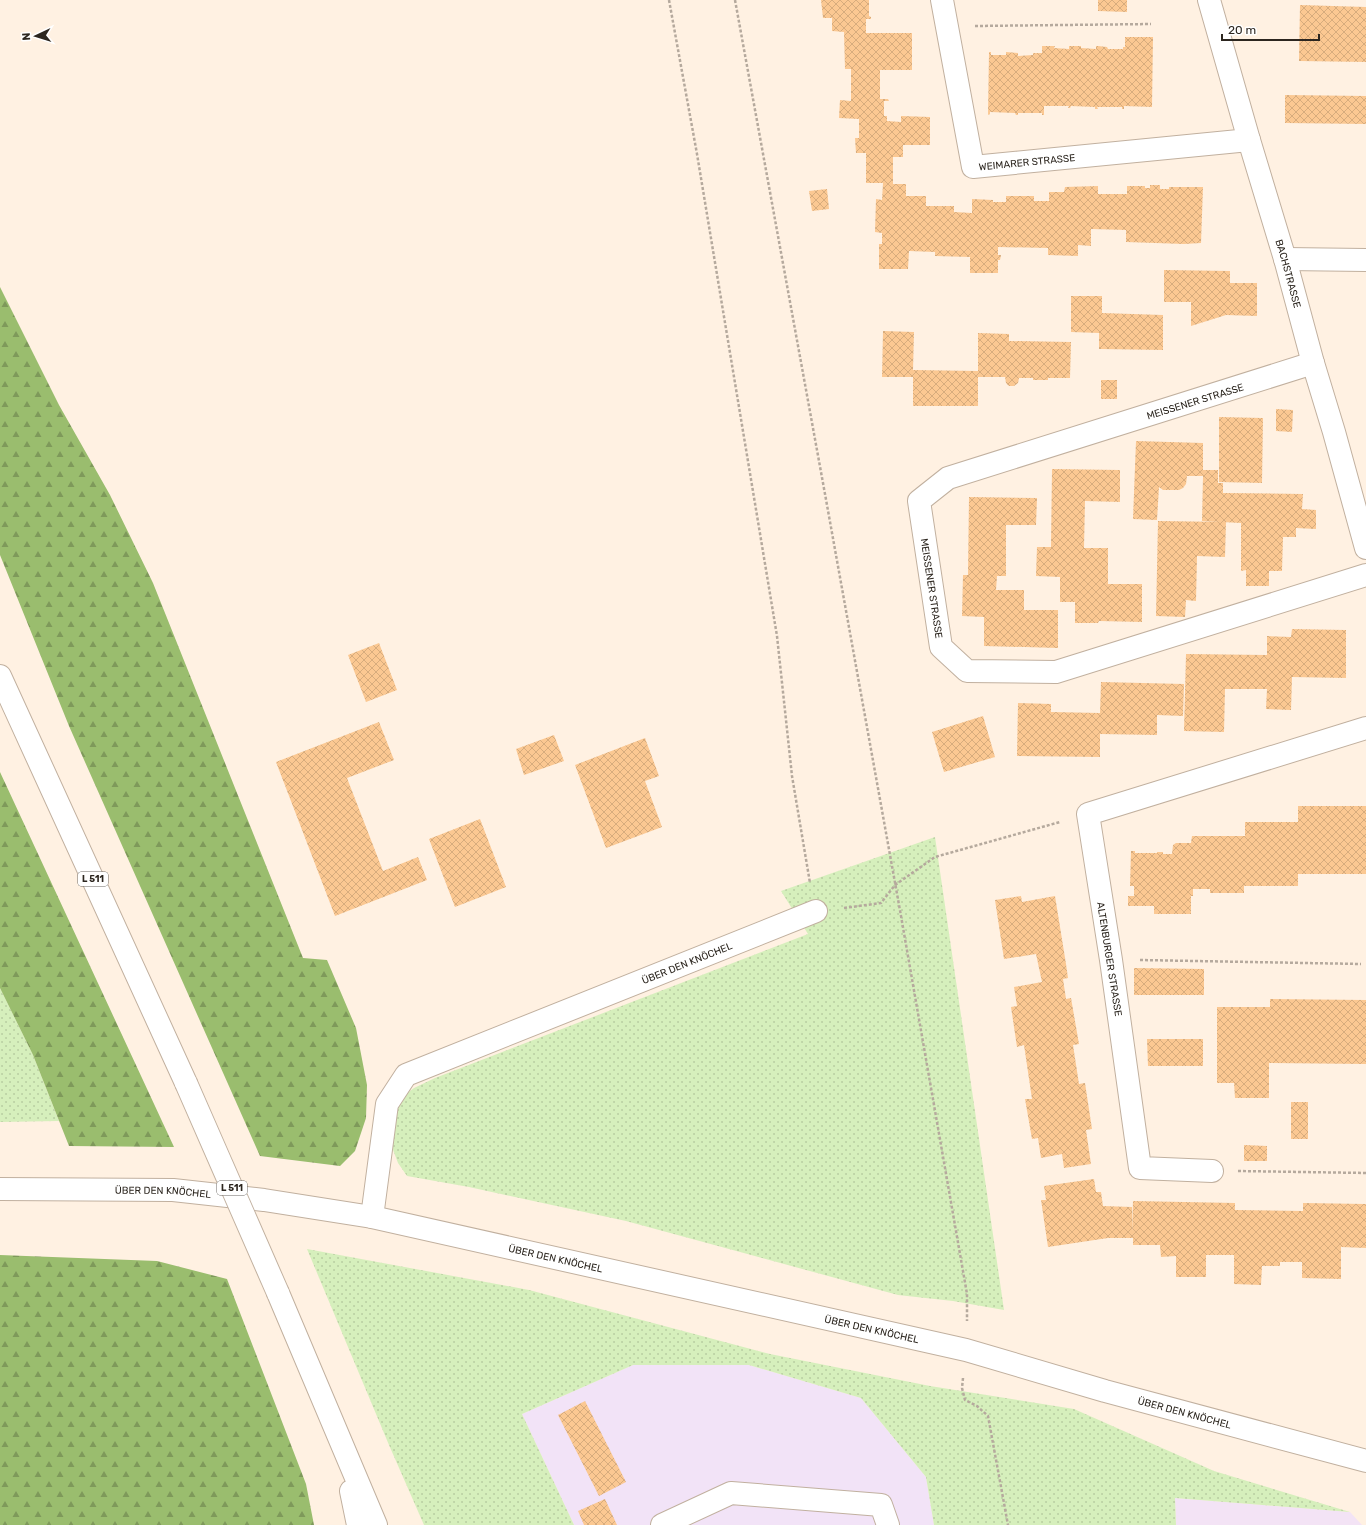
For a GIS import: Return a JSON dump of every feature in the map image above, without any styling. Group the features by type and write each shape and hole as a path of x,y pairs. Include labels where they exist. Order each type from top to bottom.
{"main road":[{"name":"WEIMARER STRASSE","path":"942,0 973,167 1249,140"},
{"name":"BACHSTRASSE","path":"1209,0 1285,259 1313,364 1334,432 1366,548"},
{"path":"1285,259 1366,260"},
{"name":"MEISSENER STRASSE","path":"1313,364 948,478 919,501 941,647 967,671 1056,672 1366,575"},
{"name":"L 511","path":"0,676 186,1083 278,1293 376,1525"},
{"path":"1088,814 1366,728"},
{"name":"ALTENBURGER STRASSE","path":"1088,814 1111,960 1140,1168 1212,1171"},
{"name":"ÜBER DEN KNÖCHEL","path":"372,1217 386,1104 406,1074 816,911"},
{"name":"ÜBER DEN KNÖCHEL","path":"0,1189 173,1190 235,1197 372,1217 966,1350 1113,1393 1366,1461"},
{"name":"L 511","path":"338,1434 358,1525"},
{"path":"662,1525 731,1493 881,1505 888,1525"}],"path":[{"path":"669,0 697,154 776,628 792,776 816,911 881,903 895,886 935,857 1088,814"},
{"path":"735,0 823,478 966,1294 966,1350 962,1388 965,1400 977,1406 988,1416 1008,1525"},
{"path":"947,27 1151,24"},
{"path":"1111,960 1361,964"},
{"path":"1212,1171 1366,1173"}],"shaded area":[{"path":"633,1365 749,1365 861,1398 926,1477 934,1525 574,1525 522,1414"},
{"path":"1175,1498 1350,1512 1362,1525 1176,1525"}],"green space":[{"path":"0,287 59,405 110,495 153,583 303,958 327,960 356,1028 367,1085 366,1118 355,1151 340,1166 260,1156 69,726 0,555"},
{"path":"0,772 174,1147 69,1146 33,1055 0,988"},
{"path":"935,837 1004,1310 953,1301 898,1295 626,1221 469,1187 407,1176 398,1163 392,1147 398,1100 414,1088 435,1078 808,934 781,891"},
{"path":"0,988 33,1055 59,1121 0,1122"},
{"path":"307,1249 529,1290 770,1354 930,1386 1074,1409 1214,1471 1350,1512 1175,1498 1176,1525 934,1525 926,1477 861,1398 749,1365 633,1365 522,1414 574,1525 424,1525"},
{"path":"0,1255 157,1261 227,1279 306,1484 314,1525 0,1525"}],"building":[{"path":"821,0 869,0 869,16 871,19 866,19 866,33 912,33 912,70 880,70 880,99 888,99 889,101 884,101 884,116 887,116 887,121 901,122 901,116 930,117 930,145 903,145 903,157 893,157 893,184 906,184 906,196 926,196 926,206 954,206 954,212 972,213 972,199 1006,202 1006,196 1034,196 1034,201 1049,201 1049,192 1064,192 1065,187 1098,186 1098,194 1127,194 1127,186 1145,186 1145,188 1150,188 1150,185 1160,185 1160,189 1169,189 1169,187 1203,187 1201,243 1184,244 1126,242 1126,230 1091,229 1091,246 1078,245 1078,256 1048,255 1048,248 998,247 998,255 1001,255 1000,260 998,260 998,273 970,273 970,257 935,256 935,252 909,251 908,269 879,269 879,244 882,244 882,233 875,232 876,199 882,200 883,183 866,183 866,153 856,153 855,138 859,138 859,119 839,118 840,100 851,101 851,69 845,69 844,32 832,31 832,18 823,18"},
{"path":"1098,0 1127,0 1127,12 1098,11"},
{"path":"1300,5 1366,7 1366,62 1299,61"},
{"path":"1125,37 1153,37 1152,107 1124,106 1124,109 1122,109 1122,107 1097,107 1098,109 1095,109 1095,107 1071,106 1068,108 1069,106 1044,106 1044,115 1042,115 1042,113 1018,113 1018,115 1016,115 1015,113 990,112 988,115 989,52 991,52 991,55 1006,55 1006,52 1018,53 1018,56 1033,55 1033,53 1042,53 1042,46 1055,46 1054,48 1069,49 1069,46 1081,46 1081,48 1096,49 1096,46 1098,46 1107,47 1108,49 1123,49 1123,47 1125,47"},
{"path":"1285,95 1366,96 1366,124 1285,123"},
{"path":"827,189 829,209 812,211 809,191"},
{"path":"1164,270 1230,271 1230,283 1257,283 1257,316 1226,315 1191,326 1191,302 1164,302"},
{"path":"1071,296 1102,296 1102,313 1163,315 1163,350 1099,349 1099,333 1071,332"},
{"path":"883,331 914,332 913,370 978,371 978,333 1009,334 1009,341 1071,342 1070,378 1033,380 1033,378 1019,378 1018,383 1014,386 1009,386 1006,383 1005,377 978,377 978,406 913,406 913,377 882,377"},
{"path":"1101,380 1117,380 1117,399 1101,399"},
{"path":"1276,409 1293,410 1292,432 1276,431"},
{"path":"1219,417 1263,418 1262,483 1219,482"},
{"path":"1136,441 1203,443 1203,470 1218,470 1218,483 1223,483 1223,493 1303,494 1302,509 1316,510 1316,529 1296,528 1296,537 1283,537 1282,571 1269,571 1269,586 1246,586 1246,570 1241,571 1241,523 1202,521 1203,476 1187,476 1186,484 1179,490 1163,490 1159,487 1157,520 1133,519"},
{"path":"1052,469 1120,470 1120,502 1085,501 1084,548 1108,548 1108,584 1142,584 1142,622 1099,621 1098,623 1075,623 1075,602 1060,602 1060,577 1036,576 1037,547 1051,547"},
{"path":"969,497 1037,498 1036,525 1006,525 1006,576 997,576 996,590 1024,590 1024,610 1058,610 1058,648 984,646 984,617 962,616 963,575 968,575"},
{"path":"1158,521 1226,522 1225,557 1197,556 1196,601 1186,600 1185,617 1156,616"},
{"path":"1292,629 1346,630 1346,678 1292,677 1291,710 1266,709 1267,689 1225,689 1224,732 1184,731 1186,654 1267,655 1267,636 1291,637"},
{"path":"379,643 397,690 366,702 348,655"},
{"path":"1101,682 1184,684 1183,716 1157,715 1157,735 1100,734 1100,757 1017,756 1018,703 1051,704 1051,712 1100,713"},
{"path":"983,716 995,757 944,772 932,732"},
{"path":"379,722 394,760 347,778 383,871 418,857 427,880 335,916 276,762"},
{"path":"554,735 564,761 524,775 516,749"},
{"path":"645,738 659,776 645,781 662,827 606,848 575,765"},
{"path":"1298,806 1366,806 1366,874 1298,874 1298,886 1244,886 1244,893 1210,893 1210,889 1193,889 1193,896 1191,896 1191,914 1154,914 1154,906 1128,906 1128,896 1134,896 1134,886 1130,886 1131,851 1135,851 1135,853 1163,852 1163,854 1172,854 1173,845 1176,843 1191,843 1192,836 1245,836 1245,822 1298,822"},
{"path":"480,819 506,887 455,907 429,839"},
{"path":"1021,896 1022,902 1055,896 1068,978 1063,979 1066,999 1071,998 1079,1044 1073,1045 1079,1084 1085,1083 1092,1129 1086,1130 1091,1164 1064,1168 1062,1154 1041,1158 1038,1138 1032,1139 1025,1099 1032,1099 1024,1045 1017,1047 1011,1007 1017,1006 1014,987 1042,982 1036,954 1004,959 995,900"},
{"path":"1134,968 1204,969 1204,995 1134,995"},
{"path":"1270,999 1366,1000 1366,1064 1269,1063 1269,1098 1235,1098 1234,1083 1217,1083 1217,1007 1270,1007"},
{"path":"1147,1039 1203,1039 1203,1066 1148,1066"},
{"path":"1291,1102 1308,1102 1308,1139 1291,1139"},
{"path":"1244,1145 1267,1146 1267,1161 1244,1161"},
{"path":"1094,1179 1096,1192 1101,1192 1103,1206 1132,1207 1132,1232 1133,1201 1235,1203 1235,1210 1303,1211 1303,1203 1366,1204 1366,1248 1341,1247 1341,1279 1302,1278 1302,1262 1280,1262 1280,1266 1262,1266 1261,1285 1234,1284 1234,1255 1206,1255 1206,1277 1176,1277 1176,1256 1161,1257 1160,1245 1133,1245 1133,1238 1108,1238 1048,1247 1041,1200 1046,1200 1044,1186"},
{"path":"585,1401 626,1482 599,1496 558,1415"},
{"path":"605,1499 617,1525 584,1525 578,1511"}]}
